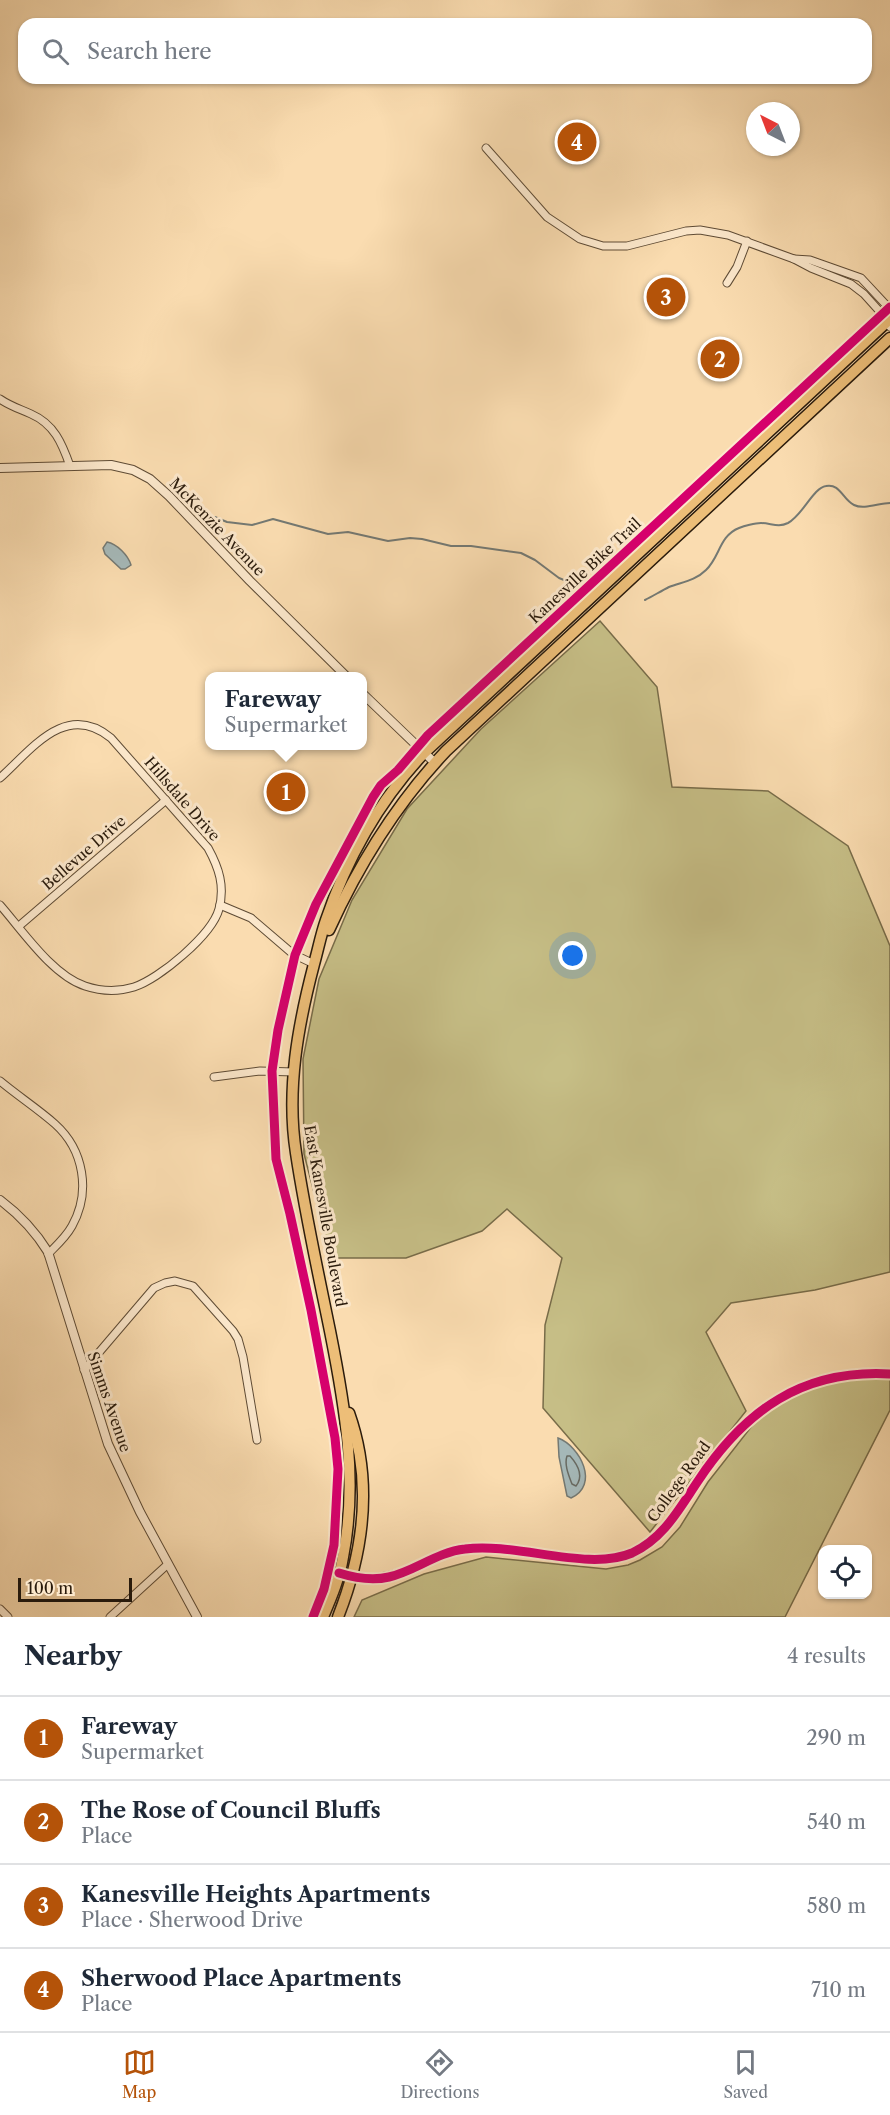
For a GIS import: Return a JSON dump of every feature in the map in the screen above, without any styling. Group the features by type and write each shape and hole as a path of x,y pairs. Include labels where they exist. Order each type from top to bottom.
{"main road":[{"name":"East Kanesville Boulevard","path":"323,1617 339,1573 347,1534 351,1471 344,1401 296,1154 292,1115 294,1072 301,1019 314,964 333,901 363,836 392,791 424,753 889,323"},
{"name":"East Kanesville Boulevard","path":"314,964 338,910 380,834 435,763 461,735 890,338"},
{"name":"East Kanesville Boulevard","path":"338,1617 351,1577 362,1524 363,1483 358,1443 344,1401"}],"street":[{"path":"486,148 547,216 562,229 586,242 603,246 627,246 642,244 679,232 700,230 728,235 841,279 858,289 889,323"},
{"path":"727,283 737,267 747,241"},
{"path":"794,259 810,260 857,276 865,281 890,309"},
{"path":"0,399 9,406 37,417 49,425 60,439 70,466"},
{"name":"McKenzie Avenue","path":"0,468 118,466 140,473 157,484 342,672"},
{"path":"367,697 435,763"},
{"name":"Hillsdale Drive","path":"0,778 55,730 74,724 88,725 103,732 111,738 208,848 218,866 221,882 220,905"},
{"name":"Bellevue Drive","path":"19,926 166,800"},
{"path":"0,904 55,967 82,985 101,990 127,989 156,976 206,933 216,918 220,905 251,918 293,954 314,964"},
{"path":"214,1077 260,1071 294,1072"},
{"path":"0,1081 56,1125 75,1149 82,1170 83,1192 80,1210 67,1234 48,1254"},
{"name":"Simms Avenue","path":"0,1200 24,1220 48,1254 105,1435 121,1474 196,1617"},
{"path":"84,1370 154,1288 176,1281 186,1283 197,1289 238,1339 257,1440"},
{"name":"College Road","path":"339,1573 351,1577 378,1579 463,1549 497,1547 596,1560 630,1554 662,1532 704,1471 727,1443 752,1417 770,1403 787,1393 831,1377 865,1373 890,1374"},
{"path":"110,1617 168,1564"},
{"path":"0,1609 8,1617"}],"shaded area":[{"path":"600,621 657,687 672,787 768,791 848,846 890,946 890,1272 815,1290 731,1303 706,1332 746,1411 650,1532 543,1408 545,1325 562,1258 507,1209 482,1231 406,1258 331,1258 304,1154 303,1059 319,979 352,900 407,809 481,729"},
{"path":"848,1374 890,1374 890,1410 822,1545 818,1545 818,1552 785,1617 354,1617 362,1600 424,1574 486,1557 606,1569 640,1560 662,1547 680,1527 708,1482 770,1403"}],"water":[{"path":"107,542 122,550 131,565 121,569 105,554 103,548"},
{"path":"558,1438 573,1449 584,1466 584,1484 580,1492 571,1498 567,1496 559,1457"}],"waterway":[{"path":"645,600 669,587 702,574 711,565 723,541 732,532 759,523 778,525 788,523 817,491 826,486 838,489 854,505 867,507 890,503"},
{"path":"215,517 227,522 252,525 273,519 328,534 348,532 388,541 422,539 451,546 471,546 521,553 535,560 559,578 574,584"}],"cycle path":[{"name":"Kanesville Bike Trail","path":"313,1617 324,1589 334,1545 338,1469 335,1438 311,1310 276,1159 272,1071 278,1030 295,955 316,904 373,797 381,785 398,770 428,735 890,307"},
{"path":"339,1573 376,1579 389,1577 445,1554 465,1549 506,1549 595,1559 614,1558 632,1553 662,1531 716,1456 736,1434 756,1415 779,1399 803,1387 830,1379 859,1374 890,1374"}],"place":[{"name":"Sherwood Place Apartments","path":"577,142"},
{"name":"Kanesville Heights Apartments","path":"666,297"},
{"name":"The Rose of Council Bluffs","path":"720,359"},
{"name":"Fareway","path":"286,792"}]}
